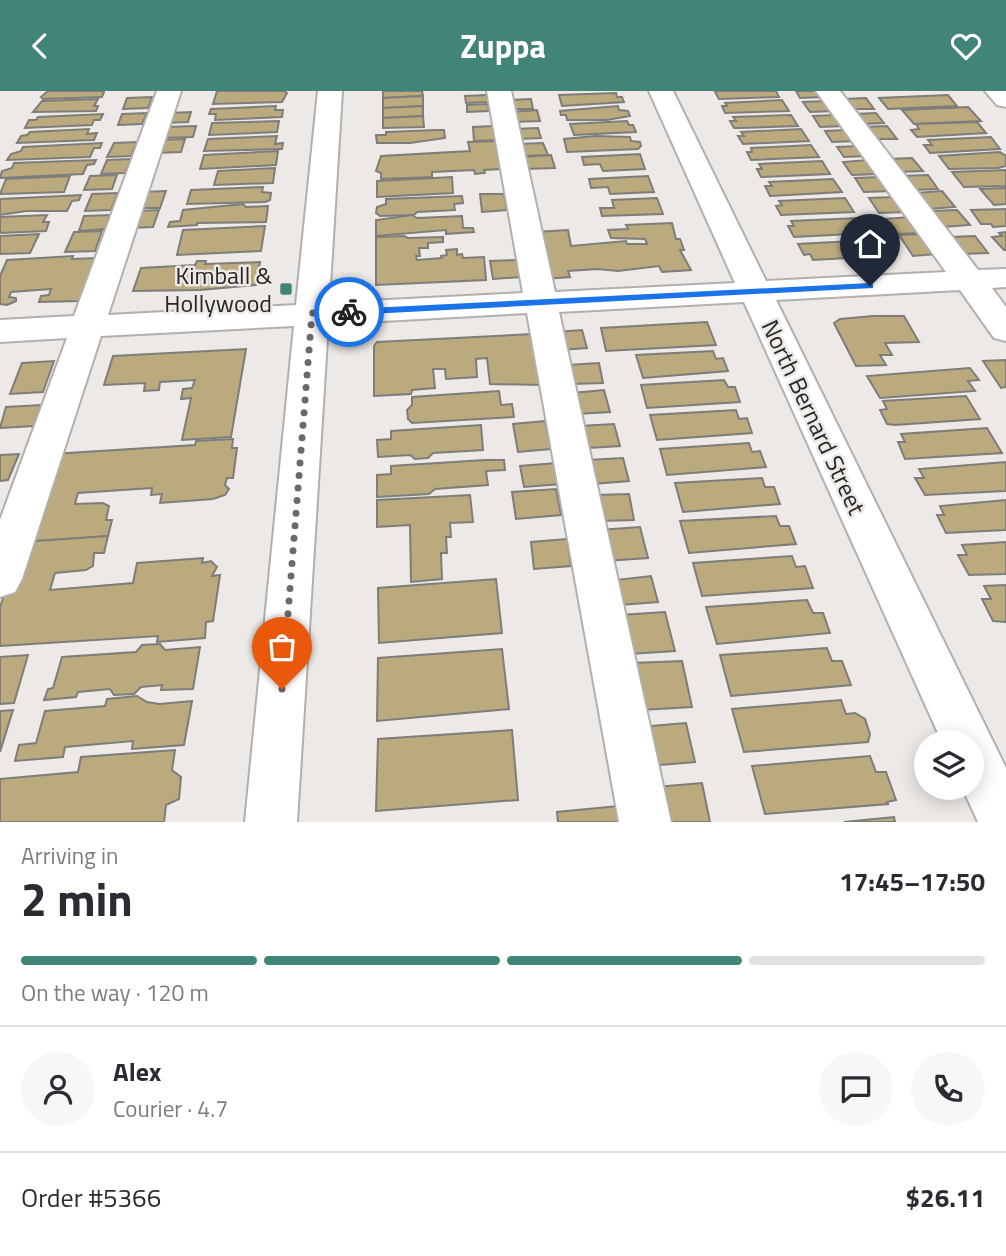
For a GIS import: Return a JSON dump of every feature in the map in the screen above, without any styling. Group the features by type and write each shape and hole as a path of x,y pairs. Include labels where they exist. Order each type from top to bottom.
{"street":[{"path":"0,579 169,91"},
{"path":"271,822 330,91"},
{"path":"499,91 645,822"},
{"name":"North Bernard Street","path":"661,91 961,730"},
{"path":"828,91 1006,330"},
{"path":"997,91 1006,100"},
{"path":"0,331 1006,278"},
{"path":"984,778 1005,822"}],"building":[{"path":"48,91 104,92 102,97 43,99 41,97"},
{"path":"217,91 287,93 282,102 213,104"},
{"path":"383,91 422,91 423,96 383,98"},
{"path":"776,91 779,97 719,99 715,92"},
{"path":"796,91 819,91 823,97 800,98"},
{"path":"616,93 624,102 562,106 559,95"},
{"path":"487,95 489,102 466,103 465,96"},
{"path":"948,95 957,106 888,109 879,98"},
{"path":"423,96 423,106 383,108 383,98"},
{"path":"152,97 148,108 123,109 127,98"},
{"path":"866,98 874,109 853,109 845,99"},
{"path":"98,99 94,106 98,106 96,111 33,112 42,101"},
{"path":"531,99 533,109 511,109 509,100"},
{"path":"782,100 789,111 725,113 722,106 727,106 725,103"},
{"path":"826,101 833,111 810,112 803,102"},
{"path":"488,104 489,111 467,112 467,105"},
{"path":"276,106 275,110 283,110 282,117 215,120 216,114 209,114 211,109"},
{"path":"423,106 423,116 383,118 383,108"},
{"path":"618,106 619,110 628,111 630,116 607,120 567,120 566,115 561,115 560,111"},
{"path":"968,107 981,121 914,124 902,110"},
{"path":"537,110 540,121 513,122 511,112"},
{"path":"191,112 188,122 166,123 169,113"},
{"path":"147,113 142,124 118,125 122,114"},
{"path":"876,113 884,123 863,124 855,114"},
{"path":"103,114 100,120 94,120 92,125 25,128 29,120 36,120 38,117"},
{"path":"791,115 798,126 734,128 730,121 736,121 733,117"},
{"path":"836,115 844,126 820,127 813,116"},
{"path":"423,116 424,127 383,128 383,118"},
{"path":"279,121 277,132 209,135 212,123"},
{"path":"627,121 629,125 633,125 636,132 574,135 570,124"},
{"path":"977,122 986,133 917,137 911,130 919,129 916,124"},
{"path":"196,126 193,137 160,138 164,127"},
{"path":"494,126 497,140 474,141 473,127"},
{"path":"887,126 897,139 874,139 865,127"},
{"path":"538,128 541,138 517,139 515,129"},
{"path":"89,129 87,134 97,133 94,140 17,143 21,136 30,132"},
{"path":"801,129 809,141 743,144 738,136 744,136 741,132"},
{"path":"444,130 445,138 410,143 377,143 376,135 386,135 386,132"},
{"path":"847,130 855,141 832,142 825,131"},
{"path":"277,136 275,144 283,143 282,149 204,151 208,139"},
{"path":"630,137 631,141 640,142 641,146 638,149 567,152 564,139"},
{"path":"991,137 1000,149 930,153 924,145 932,145 928,140"},
{"path":"185,139 181,152 155,153 159,140"},
{"path":"497,141 501,169 484,170 485,173 475,174 474,170 432,172 432,177 381,179 381,173 376,171 381,156 470,151 468,142"},
{"path":"137,142 131,156 107,157 114,143"},
{"path":"102,143 100,148 94,148 90,157 7,160 11,154 21,151 23,147"},
{"path":"543,143 548,155 521,156 518,144"},
{"path":"811,145 819,157 751,160 747,152 752,152 751,148"},
{"path":"859,146 867,156 844,157 837,147"},
{"path":"278,151 276,165 200,169 204,155"},
{"path":"1000,152 1006,156 1006,166 998,168 949,169 939,156"},
{"path":"640,154 645,169 603,171 600,164 584,165 582,157"},
{"path":"551,155 555,168 525,169 522,157"},
{"path":"912,158 923,171 898,172 888,159"},
{"path":"131,159 125,173 101,174 107,160"},
{"path":"96,160 94,164 87,165 83,174 0,178 2,171 12,168 14,163"},
{"path":"868,160 878,174 852,175 843,162"},
{"path":"822,161 830,174 761,177 757,169 762,169 759,164"},
{"path":"275,168 273,183 214,185 218,171"},
{"path":"1006,170 1006,186 964,187 952,172"},
{"path":"117,175 112,189 84,190 90,176"},
{"path":"928,175 938,189 913,190 902,176"},
{"path":"70,176 64,192 0,194 6,179"},
{"path":"648,176 654,192 610,194 608,187 591,188 589,179"},
{"path":"452,177 453,193 377,197 377,181"},
{"path":"881,177 891,191 864,192 855,178"},
{"path":"833,179 842,192 770,196 765,186 772,186 769,182"},
{"path":"263,187 262,192 271,193 270,200 265,202 187,204 191,190"},
{"path":"1006,188 1006,204 994,205 980,189"},
{"path":"166,191 160,208 135,208 142,192"},
{"path":"942,191 955,207 927,209 914,193"},
{"path":"118,193 111,210 85,211 92,194"},
{"path":"480,194 504,194 507,210 482,212"},
{"path":"81,195 79,200 72,201 67,211 26,211 0,215 0,199"},
{"path":"462,196 463,203 454,204 455,210 417,212 414,215 380,216 376,213 377,207 386,204 386,199"},
{"path":"895,197 906,212 879,213 869,198"},
{"path":"657,198 663,214 602,216 600,208 614,208 612,200"},
{"path":"845,198 854,212 781,215 776,206 782,205 779,201"},
{"path":"243,204 246,207 268,206 266,222 197,223 168,227 170,222 180,221 183,210"},
{"path":"1006,209 1006,226 993,227 991,224 981,224 971,210"},
{"path":"159,210 153,227 130,228 136,211"},
{"path":"957,210 970,225 942,227 930,211"},
{"path":"47,215 43,222 49,222 46,231 0,233 0,217"},
{"path":"110,215 105,229 79,231 84,216"},
{"path":"412,215 417,218 462,216 463,228 473,228 474,232 446,234 446,230 376,236 376,220"},
{"path":"910,217 921,233 894,234 883,219"},
{"path":"859,218 869,233 794,237 788,226 794,226 791,221"},
{"path":"672,223 676,239 680,239 684,250 680,250 691,270 662,272 659,266 618,271 598,269 568,271 570,277 545,279 535,232 568,230 571,246 626,241 627,244 647,244 645,239 611,238 608,230 628,229 626,225"},
{"path":"265,226 261,251 177,255 183,230"},
{"path":"102,231 95,251 65,252 74,232"},
{"path":"1006,232 1004,250 992,237 1002,236 999,233"},
{"path":"39,234 30,253 0,254 0,236"},
{"path":"923,234 938,254 913,256 899,235"},
{"path":"975,236 988,253 961,254 949,237"},
{"path":"376,237 443,237 443,242 428,243 428,248 419,248 420,256 416,256 417,260 442,258 441,256 447,255 446,250 457,249 457,255 462,254 463,258 484,257 486,280 376,285"},
{"path":"872,240 883,256 813,260 810,254 804,255 798,244"},
{"path":"73,256 72,259 97,258 81,301 39,302 41,296 49,295 51,289 11,292 9,297 16,298 16,301 7,305 0,304 0,276 7,260"},
{"path":"518,260 521,277 493,279 490,261"},
{"path":"197,261 206,261 205,264 260,262 256,285 200,290 133,291 141,268 195,265"},
{"path":"904,316 919,342 885,343 892,355 880,355 886,365 856,366 834,323 840,319"},
{"path":"707,322 716,345 606,351 601,328"},
{"path":"582,330 587,348 560,350 557,332"},
{"path":"533,334 541,385 490,384 487,358 476,359 477,377 446,379 445,369 433,369 435,388 412,390 411,394 374,396 374,346 377,342"},
{"path":"246,349 231,437 182,440 191,398 181,399 183,389 192,388 195,380 160,382 159,390 144,391 145,383 104,385 113,356"},
{"path":"713,351 716,359 723,358 728,371 643,378 636,355"},
{"path":"1006,360 1006,387 1001,388 983,361"},
{"path":"54,361 43,392 10,394 22,363"},
{"path":"599,363 603,383 572,384 568,365"},
{"path":"970,368 979,380 968,381 975,391 880,398 867,376"},
{"path":"724,380 728,387 735,387 740,402 647,408 641,385"},
{"path":"604,390 610,412 577,414 573,393"},
{"path":"499,391 501,405 512,404 514,417 412,423 408,419 407,410 412,405 412,397"},
{"path":"966,396 980,419 895,425 887,424 880,410 887,409 883,401"},
{"path":"41,405 34,426 0,428 6,407"},
{"path":"736,410 739,419 747,418 752,433 657,440 650,415"},
{"path":"545,421 551,449 518,452 513,424"},
{"path":"614,424 620,446 588,448 580,426"},
{"path":"481,425 483,450 433,453 428,458 415,459 410,455 378,457 377,440 391,439 391,431"},
{"path":"987,428 1002,453 905,459 898,442 905,442 901,434"},
{"path":"233,439 232,448 237,448 233,478 227,478 225,485 229,489 225,495 213,499 160,503 162,494 151,495 152,488 78,493 75,504 103,503 109,506 106,520 112,520 108,536 22,542 52,454 195,445 196,441"},
{"path":"749,443 752,452 760,451 766,467 667,475 660,449"},
{"path":"19,454 8,480 0,481 0,455"},
{"path":"623,458 629,481 593,484 588,460"},
{"path":"504,460 505,470 486,471 488,485 435,489 429,494 377,497 377,475 391,474 391,466"},
{"path":"1006,462 1006,491 925,495 915,478 924,478 919,469"},
{"path":"556,463 561,484 524,487 520,466"},
{"path":"762,478 765,487 774,487 780,504 683,512 675,483"},
{"path":"556,489 561,515 516,519 512,492"},
{"path":"629,494 634,520 600,521 596,495"},
{"path":"470,495 473,522 450,523 451,537 446,537 447,553 441,553 442,579 411,582 410,525 377,527 377,500"},
{"path":"1006,500 1006,530 946,533 937,515 944,515 940,506"},
{"path":"776,516 780,526 789,526 796,544 689,553 680,521"},
{"path":"640,527 648,558 605,561 599,530"},
{"path":"108,536 104,553 94,553 93,566 86,570 55,573 50,590 133,583 137,563 203,558 202,563 211,561 217,567 212,576 220,575 213,621 206,622 205,638 157,642 158,636 0,646 0,607 22,542"},
{"path":"567,539 571,566 534,569 531,542"},
{"path":"1006,542 1006,574 969,575 958,555 967,555 962,545"},
{"path":"792,556 796,567 805,566 813,588 702,596 693,563"},
{"path":"651,576 658,602 620,605 615,580"},
{"path":"496,579 502,633 379,643 378,588"},
{"path":"1006,585 1006,622 993,621 982,599 991,599 984,586"},
{"path":"807,600 813,613 823,613 830,633 717,644 706,607"},
{"path":"665,612 675,651 629,654 620,615"},
{"path":"160,644 165,650 200,647 193,689 161,690 162,685 141,687 134,694 114,695 110,689 78,692 76,697 44,700 48,689 53,688 62,657 136,652 142,645"},
{"path":"827,648 832,661 842,661 851,685 731,696 720,655"},
{"path":"502,649 509,709 377,721 378,658"},
{"path":"28,655 14,703 0,704 0,657"},
{"path":"682,661 692,707 641,710 632,663"},
{"path":"137,696 147,702 159,704 192,701 184,745 132,749 133,741 65,747 63,757 15,761 19,745 36,743 45,711 105,706 107,699"},
{"path":"841,700 846,714 855,713 865,719 870,734 868,742 744,752 732,709"},
{"path":"13,710 0,752 0,711"},
{"path":"686,723 695,762 648,766 639,727"},
{"path":"512,730 518,800 376,811 378,739"},
{"path":"175,750 172,770 181,777 179,799 166,805 164,822 0,822 0,779 78,772 81,757"},
{"path":"870,756 876,772 886,772 896,800 887,802 888,804 765,814 752,766"},
{"path":"702,783 710,822 662,822 656,787"},
{"path":"618,806 620,822 558,822 557,812"},
{"path":"894,817 895,822 844,822"}],"way so far":[{"path":"282,689 312,313 349,312"}],"place":[{"name":"Kimball & Hollywood","path":"286,289"}],"route":[{"path":"349,312 870,286"}]}
